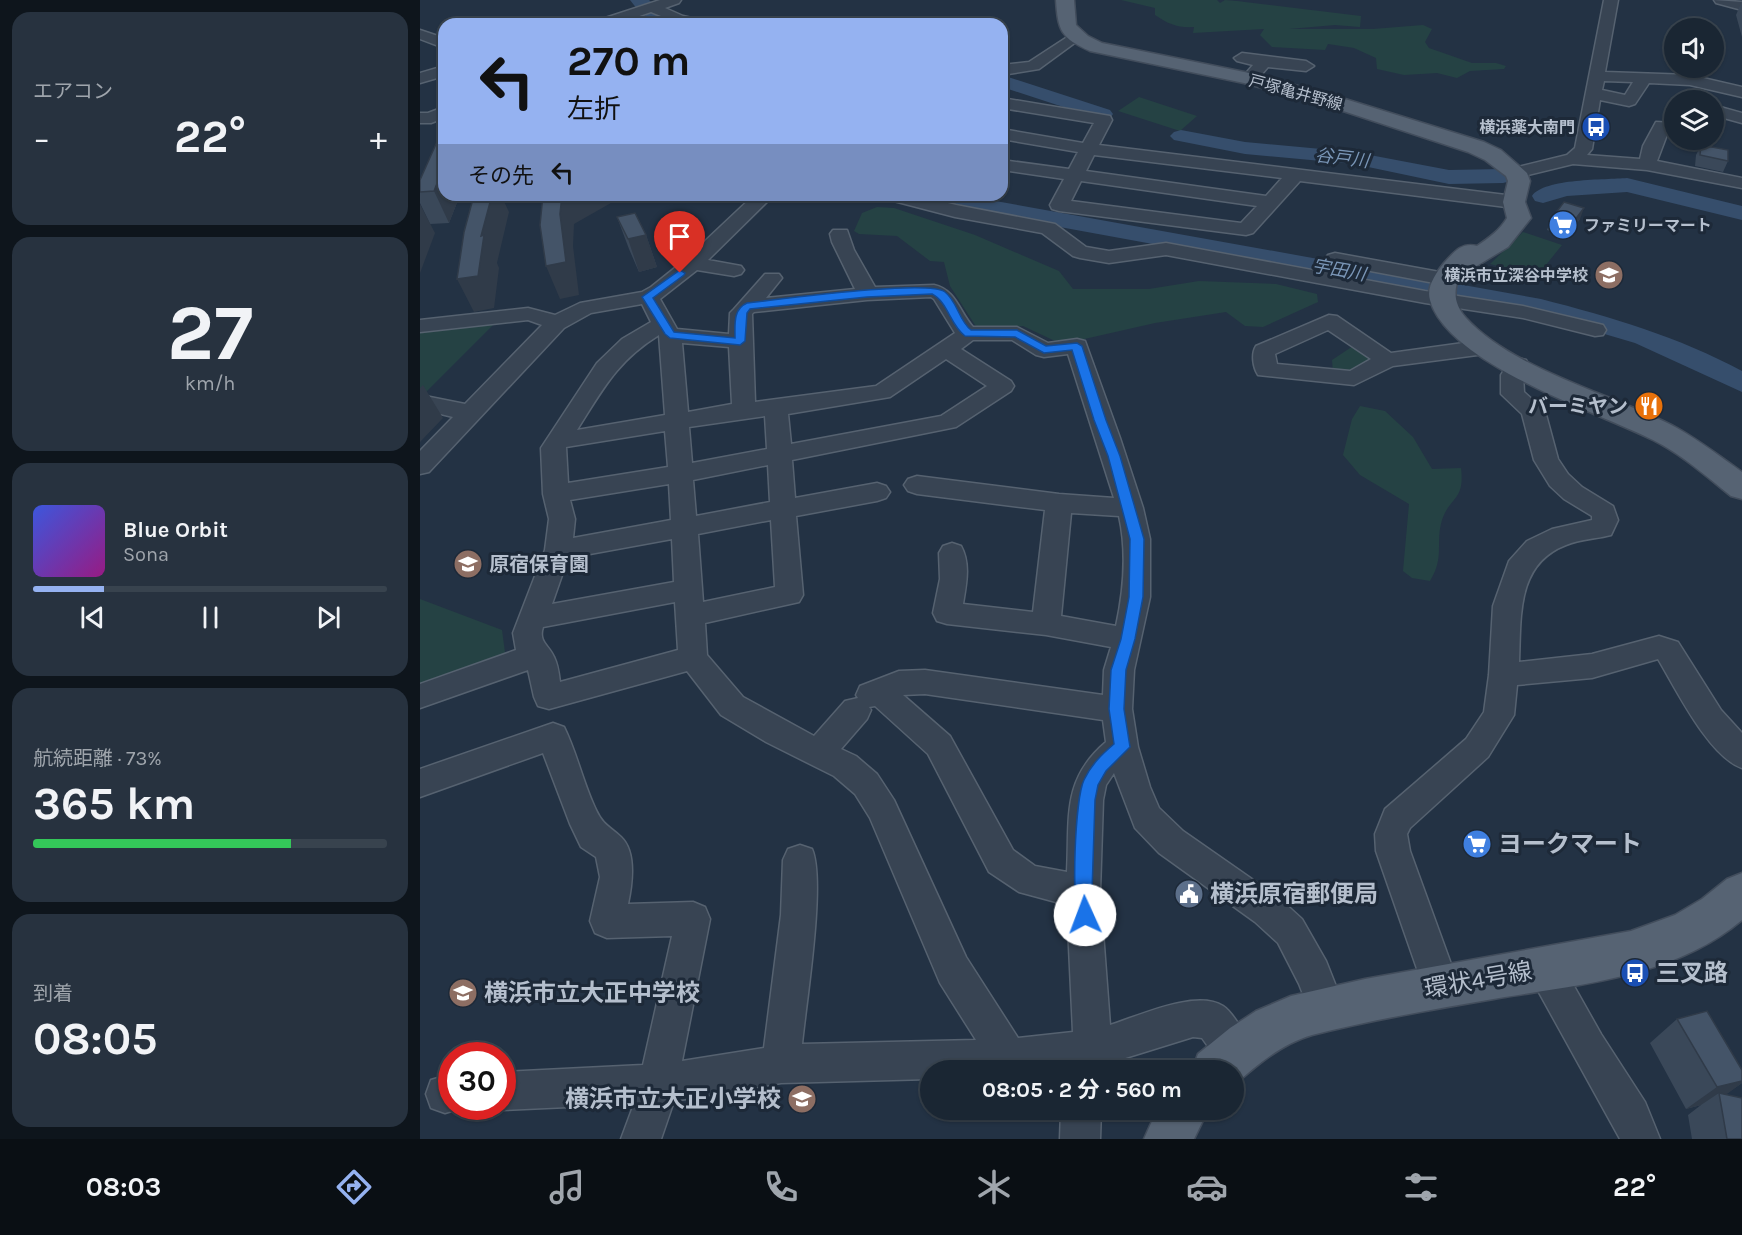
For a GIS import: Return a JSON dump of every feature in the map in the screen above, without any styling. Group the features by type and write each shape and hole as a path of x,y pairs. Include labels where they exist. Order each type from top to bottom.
{"main road":[{"path":"1065,0 1067,26 1075,36"},
{"name":"戸塚亀井野線","path":"1075,36 1107,49 1249,79 1338,103 1476,147 1493,155 1516,173"},
{"path":"1516,173 1519,181 1514,202 1518,218 1507,236 1445,284 1446,310 1455,323 1485,347 1518,365 1666,434 1706,459 1742,488"},
{"name":"環状4号線","path":"1228,1060 1282,1023 1327,1010 1441,986 1624,955 1663,943 1703,924 1739,902"},
{"path":"1168,1139 1178,1120"}],"street":[{"path":"630,0 646,10 674,18"},
{"path":"620,18 674,0"},
{"path":"1573,159 1583,149 1611,0"},
{"path":"1721,0 1742,6"},
{"path":"420,34 438,41"},
{"path":"1008,69 1033,66 1075,36"},
{"path":"1242,58 1306,66"},
{"path":"1249,79 1264,62"},
{"path":"420,78 438,73"},
{"path":"1596,76 1690,80 1742,94 1739,100 1742,100"},
{"path":"1593,93 1629,101 1644,78"},
{"path":"1008,104 1104,120 1059,205 1240,229 1252,225 1296,174"},
{"path":"1724,113 1742,118"},
{"path":"420,118 430,118 438,115"},
{"path":"1647,165 1652,146 1662,126 1664,126"},
{"path":"1008,135 1089,148 1514,202"},
{"path":"1516,173 1573,159 1647,165 1742,183"},
{"path":"1008,166 1270,202"},
{"path":"420,466 556,323 575,311 587,307 648,297 693,263 759,201"},
{"path":"916,201 955,211 1048,228 1080,252 1109,257 1166,249 1445,284"},
{"path":"840,234 841,246 862,278 867,294"},
{"path":"1335,259 1445,284 1523,312 1595,330"},
{"path":"693,263 734,270"},
{"path":"744,410 740,341 741,313 772,278"},
{"path":"747,306 867,294 934,291 942,295 963,329 957,341"},
{"path":"648,297 667,329 685,528 687,603 693,658 732,706 777,733 845,766 866,784 884,810 953,970 1009,1058"},
{"path":"420,326 528,314 556,323"},
{"path":"1387,360 1329,321 1264,351 1266,370 1354,378 1387,360 1485,347"},
{"path":"693,658 549,697 541,660 529,648 527,633 558,550 562,519 556,494 553,448 605,368 630,344 667,329 740,341"},
{"path":"556,441 675,420 882,392 957,341 1017,334 1044,350 1077,346 1130,508 1137,539 1136,597 1119,670 1117,709 1122,747 1134,787 1147,818 1171,842 1267,910 1290,931 1313,974 1327,1010"},
{"path":"556,494 680,474 948,422 1003,386 957,341"},
{"path":"1441,986 1393,851 1391,834 1397,819 1477,748 1499,715 1508,606 1519,568 1536,548 1561,536 1602,528 1605,519 1604,512 1574,493 1559,480 1546,460 1533,411 1513,394 1512,375 1518,365"},
{"path":"420,402 471,413"},
{"path":"532,618 789,595 776,408"},
{"path":"917,485 1059,503 1130,508"},
{"path":"558,550 877,492"},
{"path":"1046,624 1059,503"},
{"path":"952,553 954,579 947,613 1046,624 1128,639"},
{"path":"1504,675 1592,666 1659,647 1668,650 1710,719 1742,756"},
{"path":"420,696 536,655"},
{"path":"819,753 869,699 899,684 925,682 1117,709"},
{"path":"869,699 939,745 1001,861 1031,881 1083,892"},
{"path":"420,783 553,736 589,829 593,836 611,849 617,877 607,921 693,919 659,1084 641,1139"},
{"path":"1088,1060 1083,892 1087,800 1090,783 1100,766 1122,747"},
{"path":"781,1064 798,915 800,860"},
{"path":"1544,969 1588,1047 1631,1116 1640,1139"},
{"path":"516,1090 659,1084 781,1064 1009,1058 1088,1060 1193,1018 1212,1020 1224,1060"},
{"path":"1080,1139 1081,1120"}],"green space":[{"path":"1121,0 1217,0 1220,3 1225,0 1361,16 1360,27 1335,25 1289,29 1373,29 1423,25 1432,29 1425,42 1429,48 1472,63 1496,63 1506,66 1504,69 1470,71 1457,78 1437,73 1404,75 1377,69 1376,58 1354,48 1328,44 1325,50 1272,47 1260,35 1264,29 1193,33 1194,27 1178,26 1155,15 1155,8"},
{"path":"1139,97 1197,116 1180,131 1118,111"},
{"path":"877,207 894,208 975,235 1059,271 1073,289 1149,289 1199,281 1276,284 1317,294 1318,302 1263,327 1245,326 1226,312 1155,323 1080,340 1055,341 1023,326 981,329 975,325 950,286 944,262 930,261 897,236 859,234 854,231 862,213"},
{"path":"1523,232 1562,245 1537,276 1490,264"},
{"path":"495,323 422,396 420,396 420,330"},
{"path":"1356,344 1378,358 1348,374 1333,372 1332,360"},
{"path":"1360,406 1385,411 1413,437 1432,469 1461,468 1461,487 1442,520 1439,557 1430,581 1412,578 1403,571 1409,504 1360,475 1343,455 1352,419"},
{"path":"420,599 502,630 506,660 420,691"}],"building":[{"path":"438,140 438,181 434,191 420,192 420,180"},
{"path":"1700,150 1728,150 1728,161 1700,155"},
{"path":"472,201 490,201 481,236 484,235 478,276 457,279 464,232"},
{"path":"542,201 561,201 560,214 566,262 546,266 540,225"},
{"path":"1564,202 1584,208 1571,225 1551,219"},
{"path":"635,213 646,235 628,239 617,217"},
{"path":"1707,1011 1742,1070 1742,1081 1717,1087 1677,1019"},
{"path":"1719,1093 1742,1098 1742,1139 1727,1139"}],"waterway":[{"name":"谷戸川","path":"639,0 653,14 666,18"},
{"name":"谷戸川","path":"1008,83 1103,114"},
{"name":"谷戸川","path":"1181,136 1245,148 1354,158 1449,177 1503,176"},
{"name":"谷戸川","path":"1543,196 1565,189 1627,185 1742,213"},
{"name":"宇田川","path":"957,201 1541,307 1644,337 1694,358 1742,383"}],"place":[{"name":"横浜薬大南門","path":"1596,127"},
{"name":"ファミリーマート","path":"1563,225"},
{"name":"横浜市立深谷中学校","path":"1609,275"},
{"name":"バーミヤン","path":"1649,406"},
{"name":"原宿保育園","path":"468,564"},
{"name":"ヨークマート","path":"1477,844"},
{"name":"横浜原宿郵便局","path":"1189,894"},
{"name":"三叉路","path":"1635,973"},
{"name":"横浜市立大正中学校","path":"463,993"},
{"name":"横浜市立大正小学校","path":"802,1099"}],"route":[{"path":"680,273 648,297 670,334 740,341 741,313 747,306 867,294 934,291 942,295 963,329 968,333 1017,334 1044,350 1077,346 1114,456 1137,539 1136,597 1119,670 1117,709 1122,747 1100,766 1090,783 1087,800 1083,892 1085,915"}]}
